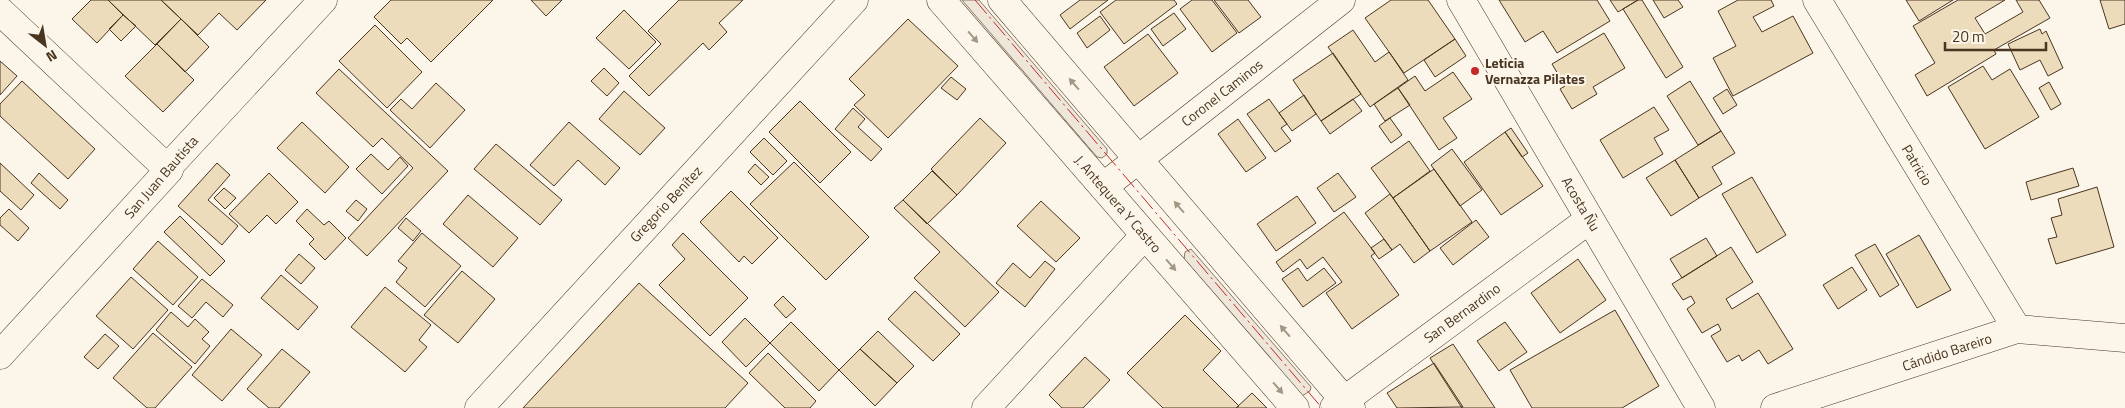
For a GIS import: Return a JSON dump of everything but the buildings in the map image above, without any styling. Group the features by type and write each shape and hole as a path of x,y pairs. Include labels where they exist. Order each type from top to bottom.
{"street":[{"name":"San Juan Bautista","path":"0,356 169,170 171,164 323,0"},
{"name":"Gregorio Benítez","path":"479,408 854,0"},
{"name":"J. Antequera Y Castro","path":"941,0 1295,408"},
{"path":"1002,0 1138,159 1343,405"},
{"name":"Coronel Caminos","path":"1103,186 1341,0"},
{"name":"Acosta Ñu","path":"1461,0 1701,408"},
{"name":"Patricio","path":"1817,0 2017,329"},
{"path":"0,11 169,170"},
{"name":"San Bernardino","path":"1343,405 1590,219"},
{"path":"986,408 1145,236"},
{"name":"Cándido Bareiro","path":"1775,408 2017,329 2125,338"}],"shaded area":[{"path":"962,0 979,0 1107,149 1107,154 1102,158 1097,157"},
{"path":"1191,249 1311,387 1310,391 1302,396 1184,259 1185,252"}],"power":[{"path":"975,0 1322,408"}],"place":[{"name":"Leticia Vernazza Pilates","path":"1475,71"}]}
